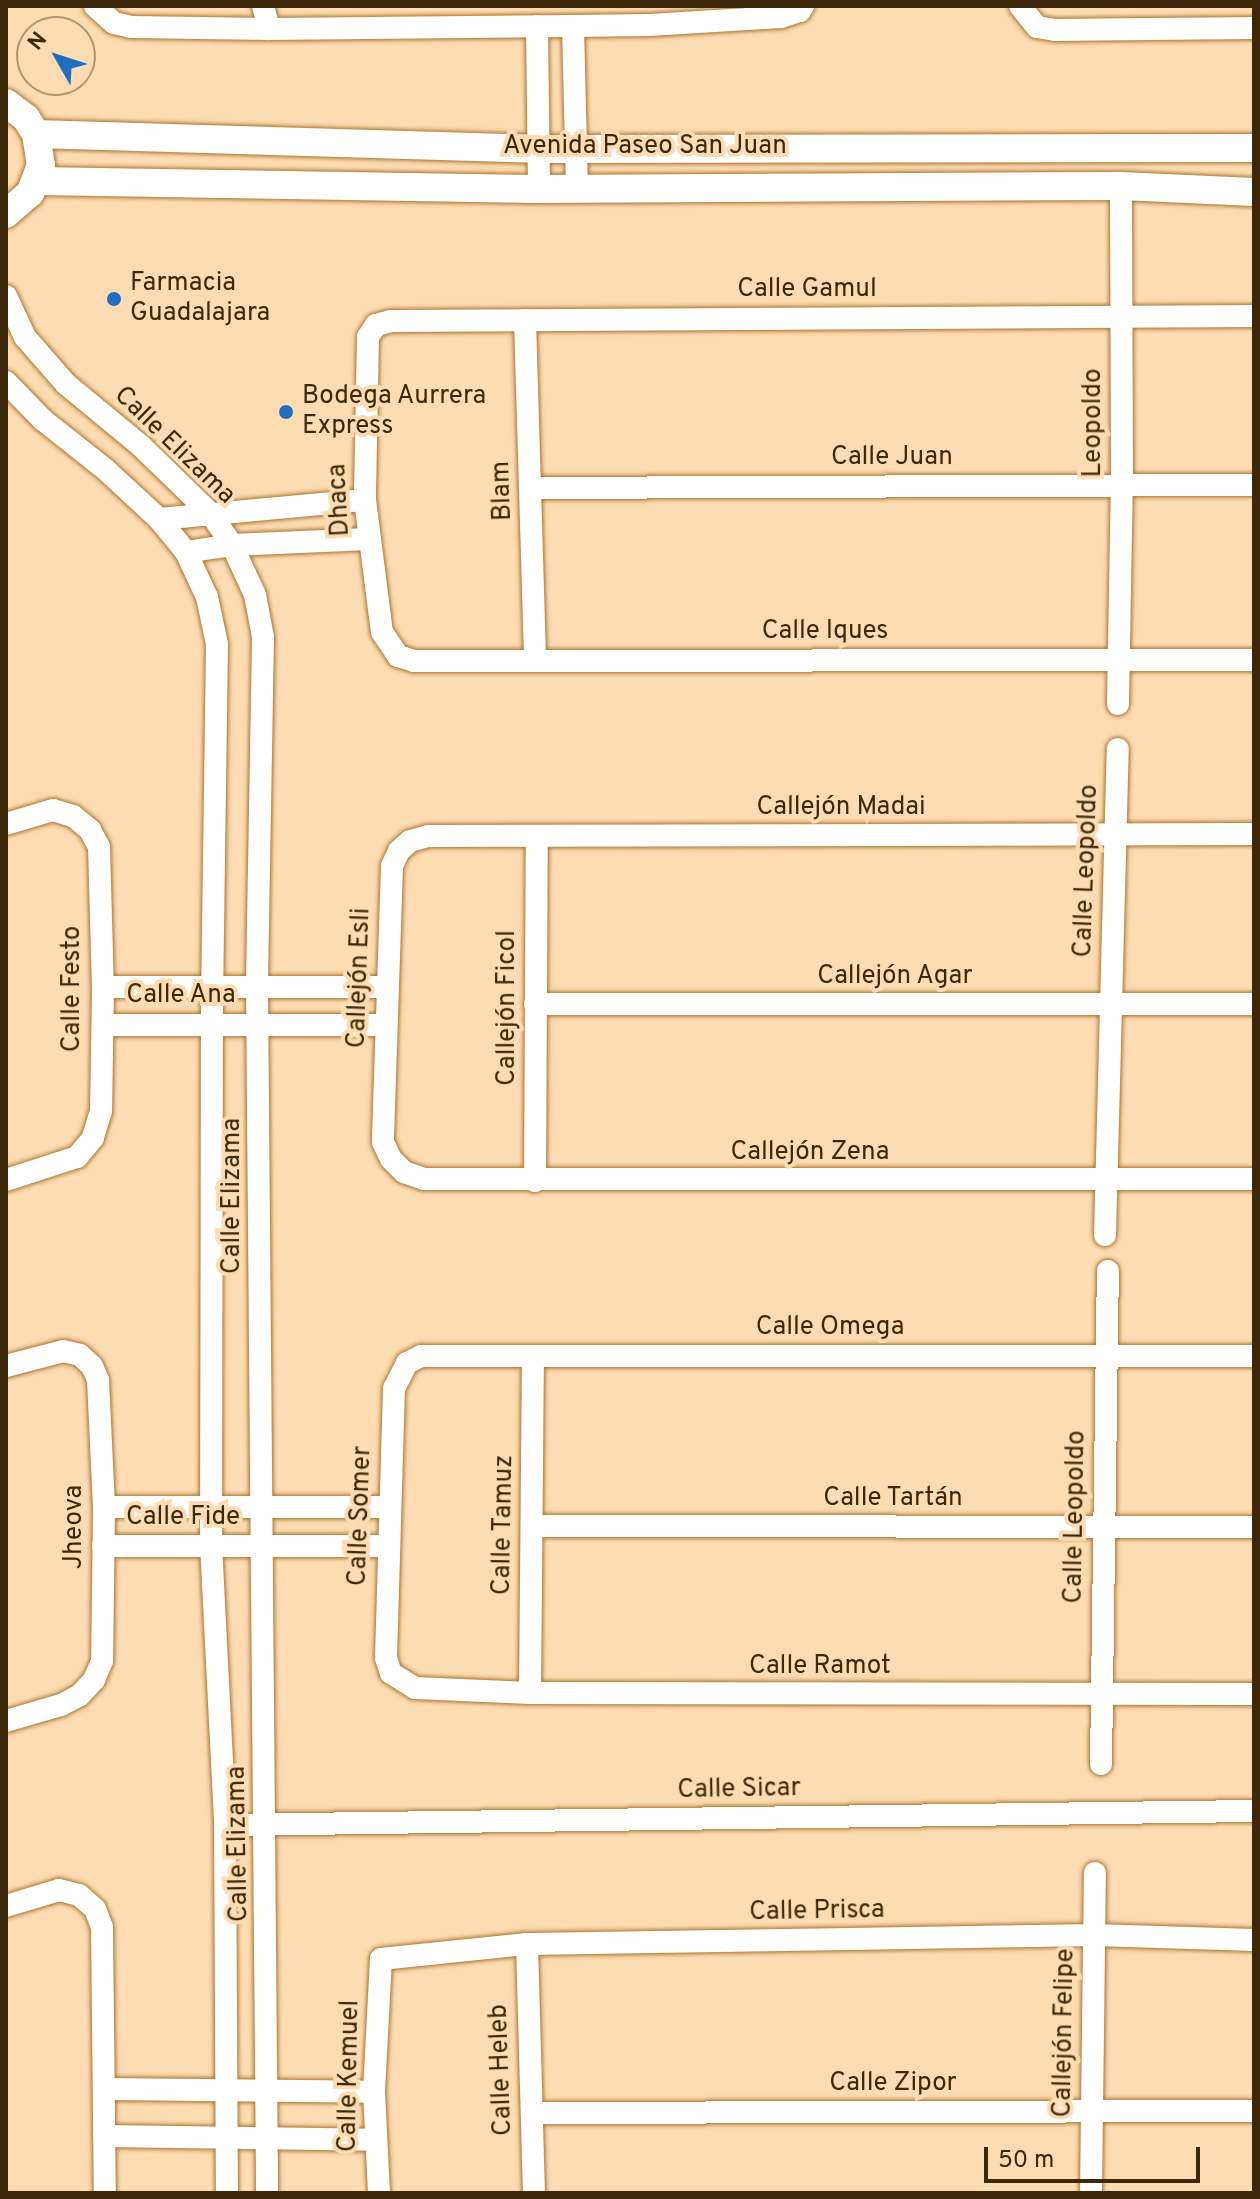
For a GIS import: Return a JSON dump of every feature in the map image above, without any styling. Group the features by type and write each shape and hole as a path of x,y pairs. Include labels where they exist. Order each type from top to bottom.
{"street":[{"path":"95,6 114,23 132,27 269,29 453,16 537,26 573,26 647,16 781,17 802,9"},
{"path":"263,6 269,29"},
{"path":"1024,13 1037,27 1055,30 1199,17 1254,28"},
{"path":"537,26 539,189"},
{"path":"573,26 577,188"},
{"path":"6,103 26,118 41,150 37,181 21,204 6,214"},
{"name":"Avenida Paseo San Juan","path":"36,134 540,149 1254,148"},
{"name":"Avenida Paseo San Juan","path":"37,181 539,189 1121,186 1254,192"},
{"name":"Leopoldo","path":"1119,660 1121,186"},
{"name":"Calle Elizama","path":"6,296 25,337 66,384 141,446 210,513 232,545 255,595 263,637 257,988 267,1825 267,2193"},
{"name":"Calle Gamul","path":"368,337 376,325 391,321 1254,316"},
{"name":"Blam","path":"525,320 535,661"},
{"name":"Dhaca","path":"368,337 365,500 382,632 398,656"},
{"name":"Calle Elizama","path":"6,382 43,420 106,470 159,519 186,552 207,597 217,644 212,988 211,1544 225,1825 227,2193"},
{"name":"Calle Juan","path":"531,488 1254,485"},
{"path":"159,519 365,500"},
{"path":"186,552 232,545 369,539"},
{"name":"Calle Iques","path":"398,656 414,661 1254,660"},
{"path":"1118,704 1119,660"},
{"name":"Calle Leopoldo","path":"1105,1235 1118,749"},
{"name":"Calle Festo","path":"6,824 53,810 73,816 90,830 99,847 103,987 101,1111 93,1138 77,1157 51,1168 6,1180"},
{"name":"Callejón Madai","path":"428,836 1254,834"},
{"name":"Callejón Esli","path":"383,1142 392,866 399,851 410,841 428,836"},
{"name":"Callejón Ficol","path":"535,1181 537,836"},
{"name":"Calle Ana","path":"103,987 387,987"},
{"name":"Callejón Agar","path":"535,1004 1254,1004"},
{"name":"Calle Ana","path":"103,1025 386,1025"},
{"name":"Callejón Zena","path":"383,1142 391,1159 404,1172 424,1179 1254,1179"},
{"name":"Calle Leopoldo","path":"1101,1764 1108,1271"},
{"name":"Jheova","path":"6,1366 63,1351 80,1355 92,1366 98,1380 104,1507 102,1661 94,1680 80,1695 61,1705 6,1721"},
{"name":"Calle Omega","path":"407,1363 421,1356 1254,1356"},
{"name":"Calle Tamuz","path":"530,1693 533,1357"},
{"name":"Calle Somer","path":"391,1673 386,1658 388,1507 394,1388 407,1363"},
{"name":"Calle Fide","path":"104,1507 388,1507"},
{"name":"Calle Tartán","path":"532,1526 1254,1527"},
{"name":"Calle Fide","path":"103,1546 388,1546"},
{"name":"Calle Ramot","path":"391,1673 415,1688 530,1693 1102,1697 1254,1694"},
{"name":"Calle Sicar","path":"225,1825 1254,1811"},
{"name":"Callejón Felipe","path":"1091,2193 1095,1873"},
{"path":"6,1906 59,1890 79,1895 95,1909 102,1927 105,2193"},
{"name":"Calle Prisca","path":"381,1959 527,1944 1094,1935 1254,1940"},
{"name":"Calle Heleb","path":"527,1944 534,2193"},
{"name":"Calle Kemuel","path":"379,2193 374,2092 381,1959"},
{"path":"105,2089 374,2092"},
{"name":"Calle Zipor","path":"532,2113 1254,2111"},
{"path":"104,2136 374,2140"}],"place":[{"name":"Farmacia Guadalajara","path":"114,299"},
{"name":"Bodega Aurrera Express","path":"286,412"}]}
